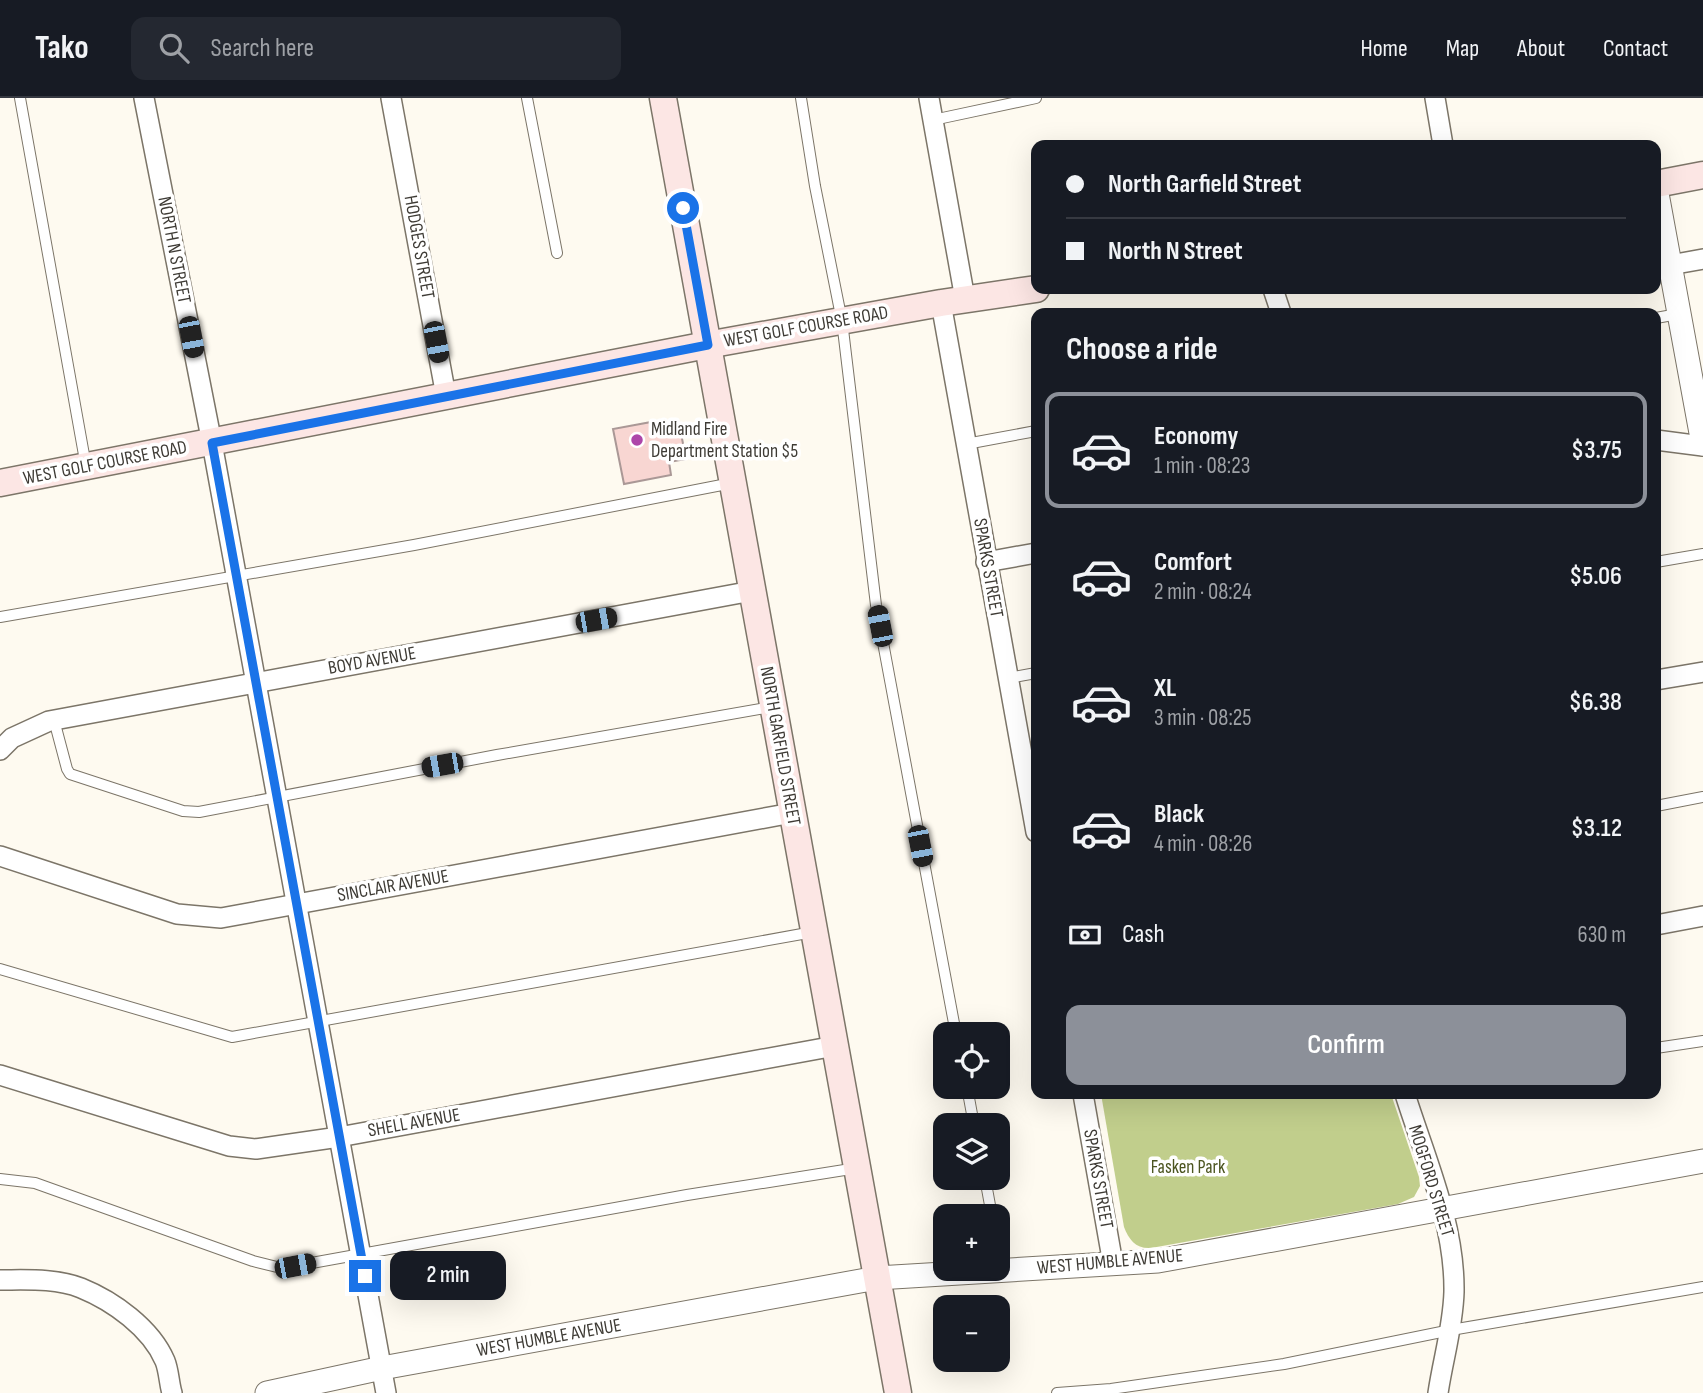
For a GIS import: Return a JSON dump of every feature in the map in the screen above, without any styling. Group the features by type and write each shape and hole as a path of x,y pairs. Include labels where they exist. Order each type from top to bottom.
{"main road":[{"name":"NORTH GARFIELD STREET","path":"663,98 898,1393"},
{"path":"1661,185 1703,175"},
{"name":"WEST GOLF COURSE ROAD","path":"0,483 708,345 1031,290"}],"street":[{"name":"NORTH N STREET","path":"144,98 212,443 386,1393"},
{"name":"HODGES STREET","path":"391,98 446,396"},
{"name":"SPARKS STREET","path":"929,98 953,301 966,444 986,562 1031,789"},
{"path":"1434,98 1442,140"},
{"path":"1661,214 1703,445 1661,441"},
{"path":"1670,265 1703,259"},
{"path":"986,562 1031,554"},
{"name":"BOYD AVENUE","path":"1,747 12,738 54,720 752,591"},
{"path":"1661,679 1703,672"},
{"name":"SINCLAIR AVENUE","path":"0,856 177,914 220,918 792,813"},
{"path":"1661,924 1703,916"},
{"name":"SHELL AVENUE","path":"0,1075 229,1146 256,1149 339,1137 835,1046"},
{"name":"SPARKS STREET","path":"1084,1099 1113,1264"},
{"name":"MOGFORD STREET","path":"1407,1099 1443,1209 1453,1269 1451,1330 1438,1393"},
{"name":"WEST HUMBLE AVENUE","path":"1010,1266 1158,1261 1703,1161"},
{"name":"WEST HUMBLE AVENUE","path":"267,1393 382,1368 877,1278 933,1272"},
{"path":"0,1280 39,1280 80,1288 127,1314 150,1338 165,1361 172,1393"}],"lane":[{"path":"20,98 86,467"},
{"path":"527,98 557,253"},
{"path":"801,98 815,186 842,321 876,605 954,1022"},
{"path":"933,120 1036,98"},
{"path":"1661,317 1679,314"},
{"path":"966,444 1031,432"},
{"path":"0,617 414,545 733,483"},
{"path":"1661,561 1703,554"},
{"path":"1009,678 1031,674"},
{"path":"54,720 66,768 70,774 183,811 200,812 773,706"},
{"path":"1661,805 1703,797"},
{"path":"0,969 232,1037 814,931"},
{"path":"1661,1047 1703,1041"},
{"path":"0,1179 35,1183 277,1267 857,1168"},
{"path":"1057,1393 1111,1389 1233,1372 1451,1330 1703,1287"}],"green space":[{"name":"Fasken Park","path":"1102,1099 1393,1099 1419,1177 1420,1186 1414,1197 1398,1204 1151,1248 1137,1245 1124,1227"}],"building":[{"path":"662,420 663,426 679,423 686,459 669,462 671,475 624,484 613,429"}],"place":[{"name":"Midland Fire Department Station $5","path":"637,440"}],"route":[{"path":"365,1276 212,443 708,345 683,208"}]}
